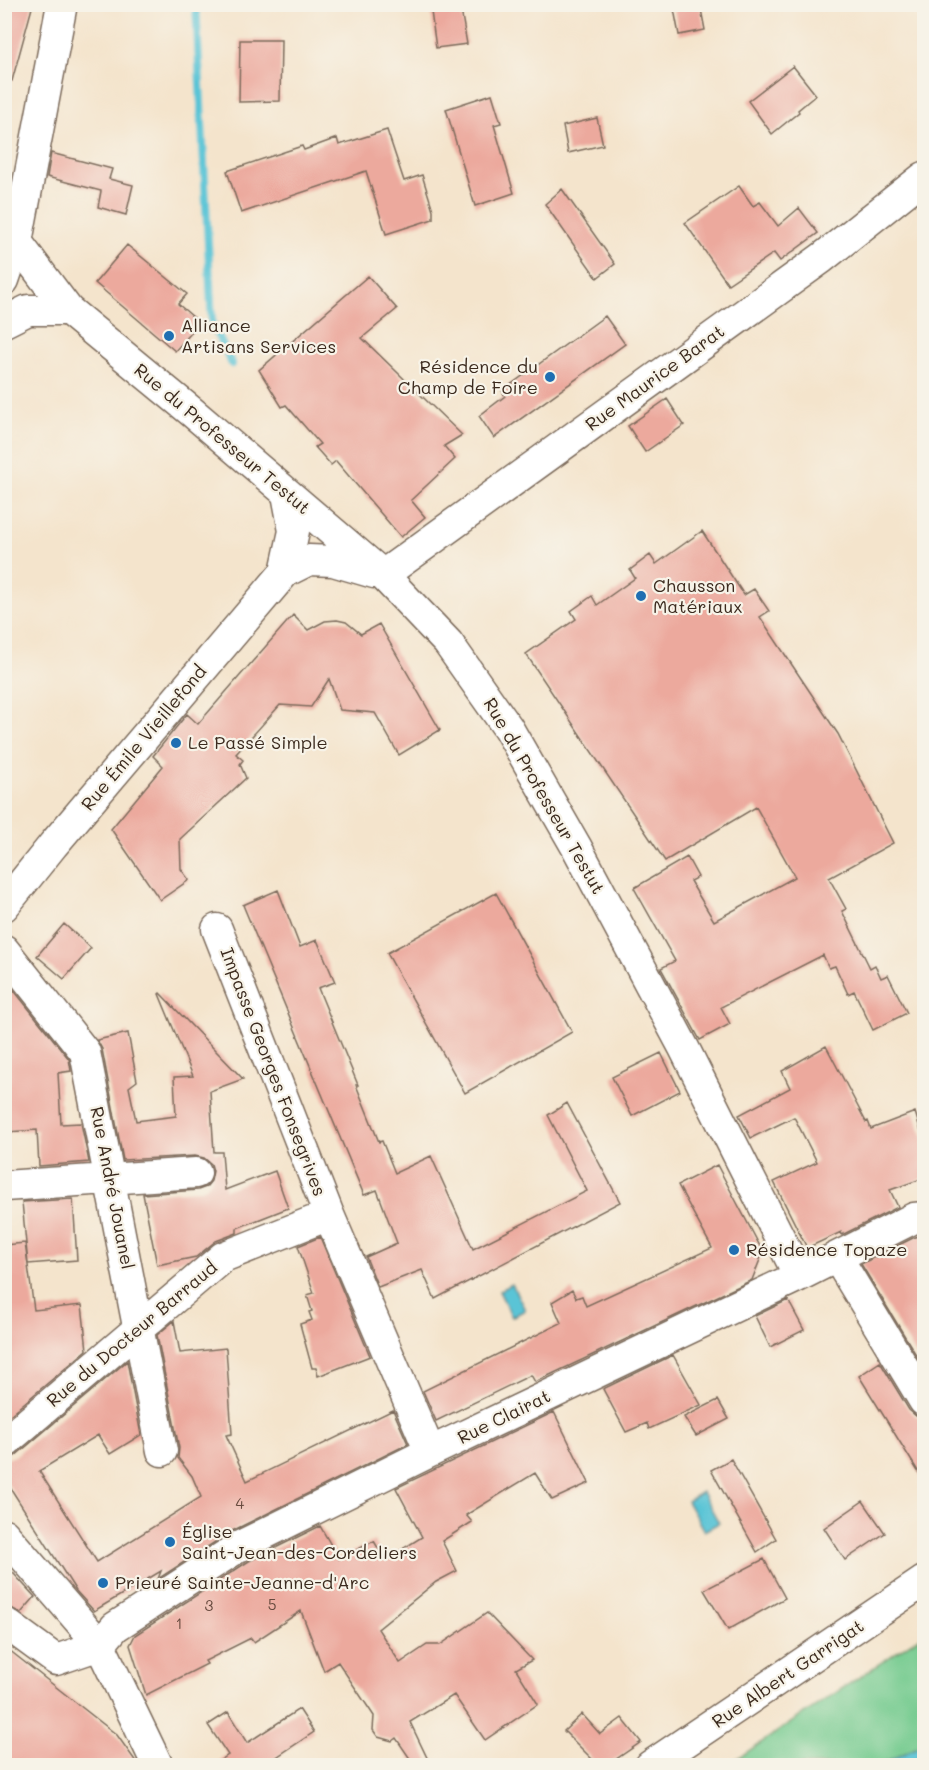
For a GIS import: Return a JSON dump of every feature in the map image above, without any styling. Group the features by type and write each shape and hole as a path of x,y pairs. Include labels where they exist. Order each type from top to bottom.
{"street":[{"path":"4,280 17,242 62,4"},
{"name":"Rue Maurice Barat","path":"383,575 822,258 924,177"},
{"name":"Rue du Professeur Testut","path":"17,242 68,310 383,575 448,643 508,728 576,848 673,1028 799,1276"},
{"path":"4,322 28,310 68,310"},
{"name":"Rue Émile Vieillefond","path":"285,572 294,531 287,494"},
{"name":"Rue Émile Vieillefond","path":"4,906 285,572 309,560 333,561 383,575"},
{"name":"Impasse Georges Fonsegrives","path":"217,929 329,1215"},
{"name":"Rue André Jouanel","path":"4,950 85,1052 162,1451"},
{"path":"4,1186 196,1173"},
{"path":"329,1215 430,1452"},
{"name":"Rue du Docteur Barraud","path":"4,1443 223,1257 329,1215"},
{"name":"Rue Clairat","path":"100,1645 115,1627 240,1546 430,1452 799,1276 914,1218 924,1217"},
{"path":"837,1257 924,1401"},
{"path":"4,1534 100,1645 158,1766"},
{"name":"Rue Albert Garrigat","path":"650,1766 924,1581"},
{"path":"4,1622 56,1660 100,1645"}],"green space":[{"path":"924,1634 924,1744 881,1765 726,1766"}],"water":[{"path":"512,1284 525,1310 512,1317 499,1291"},
{"path":"702,1492 719,1523 704,1531 687,1501"},
{"path":"924,1744 924,1765 881,1765"}],"building":[{"path":"4,4 33,4 12,81 4,80"},
{"path":"430,4 460,4 467,44 436,48"},
{"path":"673,4 700,4 705,30 679,35"},
{"path":"240,40 281,40 280,101 239,102"},
{"path":"793,66 816,95 772,134 748,101"},
{"path":"492,94 501,123 494,125 514,193 475,206 446,109"},
{"path":"597,118 603,145 568,153 563,126"},
{"path":"387,130 404,181 422,175 433,210 433,219 386,234 366,171 241,213 227,171 302,146 304,150 337,138 339,145"},
{"path":"51,153 112,169 109,179 133,185 126,215 98,207 101,191 47,177"},
{"path":"739,186 753,206 760,202 778,226 799,208 818,233 780,261 774,253 728,284 685,223"},
{"path":"562,189 615,264 597,278 545,204"},
{"path":"127,245 187,294 178,304 200,323 175,351 95,283"},
{"path":"368,276 397,309 362,338 462,435 444,446 455,459 411,500 425,517 401,537 336,461 331,465 315,447 320,444 286,405 282,407 259,370"},
{"name":"Résidence du Champ de Foire","path":"605,316 625,344 494,438 479,416 505,396 502,391"},
{"path":"667,399 684,425 645,452 628,426"},
{"path":"702,531 744,595 754,589 769,611 760,617 838,734 893,843 829,878 846,909 842,911 870,968 875,965 881,978 888,975 907,1013 873,1030 854,991 848,994 835,966 829,968 823,955 721,1007 730,1024 700,1040 661,968 675,961 634,888 687,857 698,877 690,881 714,921 795,877 756,807 665,861 526,654 576,619 571,611 592,596 597,605 635,578 630,570 650,555 656,564"},
{"path":"293,615 308,630 325,621 337,620 346,622 361,634 379,624 440,730 399,755 375,713 340,710 329,679 311,707 280,705 236,754 243,760 240,764 246,778 180,839 181,869 189,880 160,900 111,829 163,766 153,756 187,714 198,724"},
{"path":"278,890 300,947 317,940 335,982 318,988 379,1142 382,1141 395,1173 431,1156 473,1249 587,1191 548,1115 567,1103 620,1202 435,1299 422,1270 378,1287 366,1257 397,1243 377,1190 364,1195 243,905"},
{"path":"496,893 572,1032 465,1093 387,953"},
{"path":"64,924 91,948 64,979 37,956"},
{"path":"4,978 69,1059 71,1071 58,1073 61,1124 81,1123 89,1162 39,1166 37,1130 6,1132"},
{"path":"160,993 243,1079 210,1091 214,1152 222,1152 225,1190 275,1171 288,1208 237,1228 237,1233 216,1241 196,1257 157,1265 143,1194 198,1190 206,1187 211,1181 213,1171 211,1164 204,1158 195,1156 123,1160 102,1049 97,1040 128,1033 137,1081 129,1087 136,1121 176,1116 174,1077 193,1076"},
{"path":"826,1046 871,1129 915,1112 924,1141 924,1178 890,1190 898,1207 842,1235 841,1232 807,1248 774,1182 817,1162 794,1117 751,1138 739,1115 790,1088 782,1071"},
{"path":"661,1053 680,1091 632,1116 612,1077"},
{"path":"717,1165 763,1252 752,1280 535,1382 531,1375 436,1421 423,1391 561,1323 552,1302 572,1290 576,1298 582,1296 586,1306 712,1248 678,1185"},
{"path":"73,1199 77,1260 28,1264 22,1202"},
{"path":"924,1234 924,1368 861,1264"},
{"path":"320,1237 370,1356 318,1376 316,1368 312,1368 300,1324 312,1320 307,1295 314,1293 298,1246"},
{"path":"25,1243 34,1310 82,1305 87,1350 4,1420 4,1245"},
{"path":"788,1300 804,1330 770,1347 755,1316"},
{"path":"174,1321 180,1353 226,1348 232,1434 226,1435 247,1481 393,1410 408,1444 232,1531 158,1579 161,1571 94,1611 76,1591 4,1478 4,1460 15,1456 127,1361 141,1435 110,1454 98,1435 39,1471 97,1562 201,1497 192,1476 178,1458 179,1448 157,1335"},
{"path":"673,1355 701,1405 649,1429 647,1423 626,1432 603,1389"},
{"path":"880,1362 909,1410 916,1416 924,1418 924,1481 859,1376"},
{"path":"718,1400 729,1419 696,1436 684,1417"},
{"path":"554,1412 589,1483 552,1500 535,1473 466,1515 472,1522 442,1541 457,1571 436,1582 378,1629 400,1663 427,1645 440,1645 487,1613 532,1660 516,1669 538,1704 485,1740 454,1695 410,1722 431,1766 415,1766 396,1738 392,1741 378,1737 373,1730 374,1716 338,1662 324,1671 301,1611 254,1642 251,1638 205,1661 207,1664 146,1695 130,1645 135,1635 249,1561 320,1526 339,1559 374,1541 385,1560 422,1537 396,1488"},
{"path":"731,1459 776,1539 757,1552 711,1470"},
{"path":"863,1501 885,1533 845,1560 824,1528"},
{"path":"764,1559 785,1598 728,1630 704,1590"},
{"path":"4,1563 35,1597 21,1613 4,1605"},
{"path":"4,1646 117,1735 139,1766 4,1766"},
{"path":"299,1709 314,1732 263,1766 212,1766 228,1755 208,1725 228,1712 247,1743"},
{"path":"582,1714 600,1734 622,1718 641,1742 606,1766 599,1766 564,1731"}],"waterway":[{"path":"196,4 212,323 232,364"}],"place":[{"name":"Alliance Artisans Services","path":"169,336"},
{"name":"Résidence du Champ de Foire","path":"550,377"},
{"name":"Chausson Matériaux","path":"641,596"},
{"name":"Le Passé Simple","path":"176,743"},
{"name":"Résidence Topaze","path":"734,1250"},
{"name":"Église Saint-Jean-des-Cordeliers","path":"170,1542"},
{"name":"Prieuré Sainte-Jeanne-d'Arc","path":"103,1583"}]}
